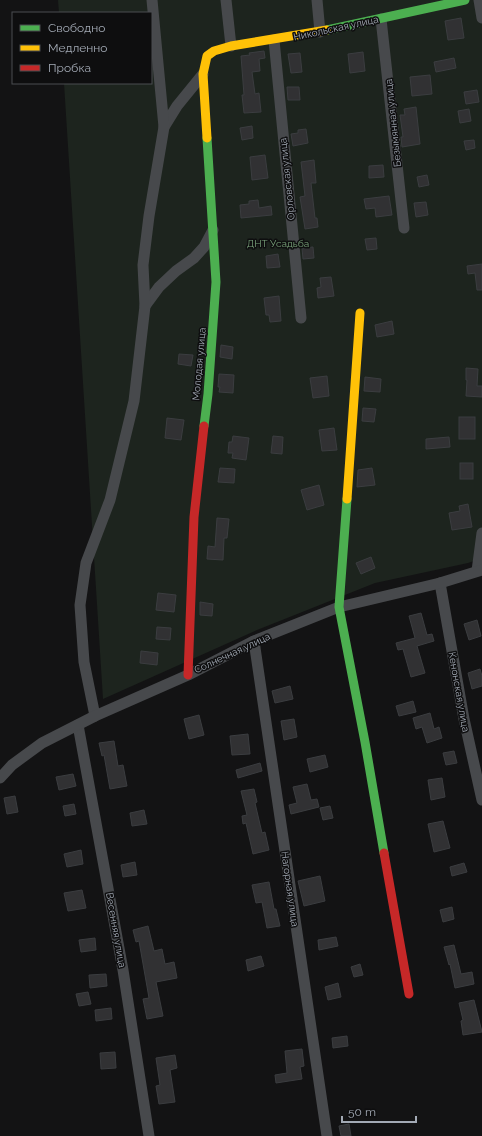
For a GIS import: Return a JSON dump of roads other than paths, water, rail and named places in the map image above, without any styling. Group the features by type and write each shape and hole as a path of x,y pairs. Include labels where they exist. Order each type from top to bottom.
{"street":[{"path":"95,716 84,662 80,605 86,563 110,500 134,401 145,306 143,265 149,216 164,127 152,0"},
{"path":"226,0 231,46"},
{"path":"317,0 320,32"},
{"path":"410,0 412,12"},
{"name":"Никольская улица","path":"207,56 214,51 231,46 320,32 465,0"},
{"path":"479,0 482,18"},
{"name":"Безымянная улица","path":"381,19 404,228"},
{"name":"Орловская улица","path":"274,40 301,318"},
{"name":"Молодая улица","path":"188,674 194,517 208,394 216,282 203,74 207,56"},
{"path":"164,127 177,106 203,74"},
{"path":"145,306 159,287 176,271 194,258 204,247 213,230"},
{"path":"360,313 339,607 365,742 409,994"},
{"path":"479,570 482,533"},
{"name":"Солнечная улица","path":"0,778 12,765 42,743 95,716 254,642 339,607 440,583 479,570"},
{"name":"Кенонская улица","path":"440,583 464,719 482,800"},
{"name":"Нагорная улица","path":"254,642 327,1136"},
{"name":"Весенняя улица","path":"78,725 123,970 149,1136"}],"park label":[{"name":"ДНТ Усадьба","path":"278,243"}]}
